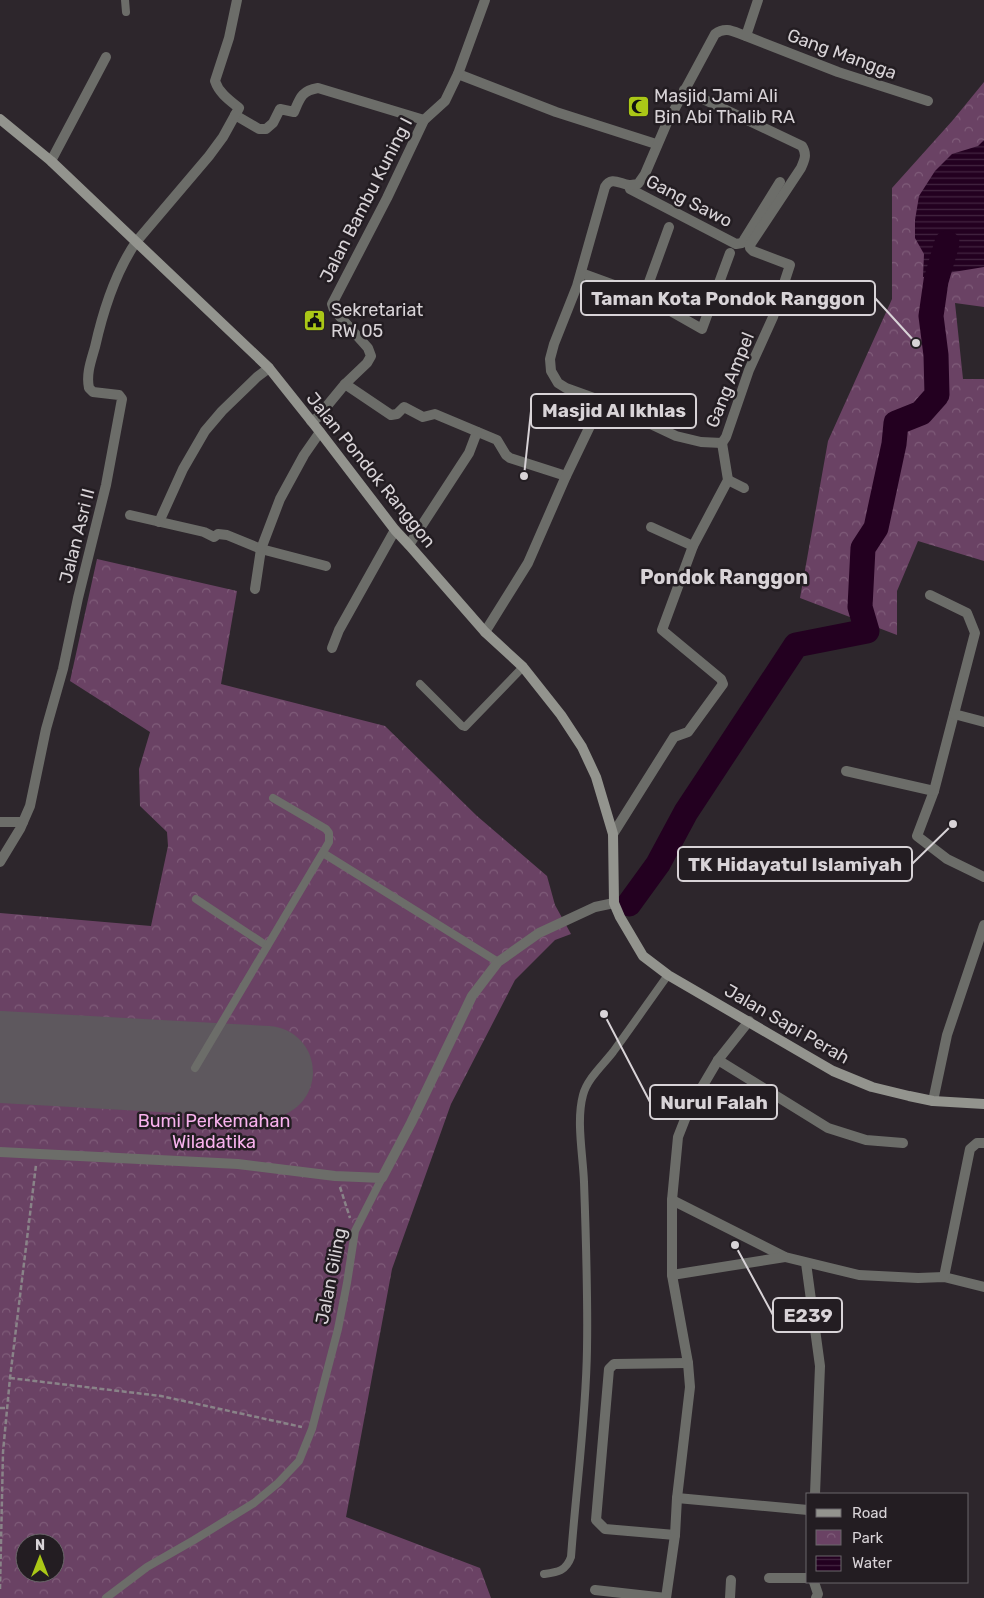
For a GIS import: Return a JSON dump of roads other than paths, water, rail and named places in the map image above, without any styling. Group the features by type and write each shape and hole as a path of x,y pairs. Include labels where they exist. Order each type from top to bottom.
{"street":[{"path":"136,242 209,156 223,137 239,108 225,98 214,81 229,38 237,0"},
{"name":"Jalan Bambu Kuning I","path":"311,421 316,418 345,384 367,363 371,356 368,348 334,310 332,304 424,120 444,101 458,74 485,0"},
{"path":"746,36 758,0"},
{"name":"Gang Mangga","path":"684,90 715,34 726,28 838,72 928,101"},
{"path":"51,161 106,57"},
{"path":"458,74 556,112 656,144"},
{"path":"235,115 259,128 266,129 280,109 294,112 302,95 308,90 318,88 424,120"},
{"path":"629,185 638,184 645,174 656,144 684,90"},
{"name":"Gang Ampel","path":"629,185 612,181 607,183 605,187 581,273 554,344 550,359 551,371 558,383 566,388 602,402 676,436 701,442 722,443 726,437 749,370 773,317 790,265 753,250 750,248 750,245 801,168 805,152 802,146 684,90"},
{"name":"Jalan Pondok Ranggon","path":"0,119 51,161 269,368 395,530 485,632 523,667 561,715 582,747 596,776 613,834 614,903"},
{"name":"Gang Sawo","path":"629,185 630,189 736,244 742,243 780,182"},
{"path":"644,296 669,228"},
{"name":"Jalan Asri II","path":"0,862 30,806 46,729 63,669 78,598 106,485 122,399 119,395 93,392 89,388 88,374 102,315 126,257 136,242"},
{"path":"581,273 644,296 702,329 730,254"},
{"path":"159,522 183,469 205,431 256,377 269,368"},
{"path":"345,384 391,415 397,414 404,407 423,417 435,414 497,440 506,456 510,458 566,476"},
{"path":"485,632 528,563 566,476 602,402"},
{"path":"255,589 261,548 280,499 304,455 320,432"},
{"path":"409,545 469,452 477,432"},
{"path":"613,834 674,737 688,732 723,684 721,679 662,630 693,546 728,480 722,443"},
{"path":"728,480 744,488"},
{"path":"130,516 204,532 212,536 218,534 227,535 261,548 326,566"},
{"path":"651,527 693,546"},
{"path":"332,648 339,630 395,530"},
{"path":"930,595 967,613 975,633 934,791 917,836 947,859 984,877"},
{"path":"954,714 984,722"},
{"path":"846,771 934,791"},
{"path":"0,822 23,822"},
{"name":"Jalan Giling","path":"382,1178 472,996 498,962 539,932 595,907 614,903"},
{"name":"Jalan Sapi Perah","path":"614,903 620,917 644,956 668,975 834,1071 872,1087 933,1101 984,1104"},
{"path":"933,1101 947,1035 984,925"},
{"path":"595,1590 666,1598 675,1535 676,1498 690,1387 688,1363 672,1275 672,1200 678,1137 689,1109 718,1060 749,1021"},
{"path":"718,1060 828,1128 866,1140 903,1143"},
{"path":"944,1277 970,1149 977,1143 984,1143"},
{"path":"0,1152 238,1164 336,1176 382,1178"},
{"path":"672,1200 785,1258 859,1274 918,1278 944,1277 984,1287"},
{"path":"672,1275 785,1258"},
{"path":"806,1263 820,1366 815,1493"},
{"path":"675,1535 605,1529 596,1520 609,1368 614,1364 688,1363"},
{"path":"676,1498 806,1510"},
{"path":"769,1578 806,1578"},
{"path":"730,1598 731,1580"},
{"path":"814,1583 818,1594 816,1598"}],"lane":[{"path":"126,0 126,12"},
{"path":"420,684 465,727 523,667"},
{"path":"195,1068 329,842 329,833 326,830 273,798"},
{"path":"323,853 498,962"},
{"path":"196,899 268,946"},
{"path":"544,1574 562,1570 568,1565 571,1557 576,1491 583,1436 587,1349 581,1107 584,1093 590,1081 668,975"},
{"name":"Jalan Giling","path":"106,1598 147,1567 194,1540 268,1492 299,1461 312,1429 338,1329 355,1231 382,1178"}],"water":[{"path":"984,140 984,267 923,277 924,254 915,238 915,220 919,196 935,171 952,154 978,146"}],"waterway":[{"path":"629,904 658,864 686,812 796,645 867,631 860,607 863,548 876,528 894,444 896,423 921,413 937,395 936,355 931,316 936,281 947,243"}],"place":[{"name":"Masjid Jami Ali Bin Abi Thalib RA","path":"638,106"},
{"name":"Sekretariat RW 05","path":"315,320"},
{"name":"Taman Kota Pondok Ranggon","path":"916,343"},
{"name":"Masjid Al Ikhlas","path":"524,476"},
{"name":"TK Hidayatul Islamiyah","path":"953,824"},
{"name":"Nurul Falah","path":"604,1014"},
{"name":"E239","path":"735,1245"}],"district":[{"name":"Pondok Ranggon","path":"724,577"}],"park label":[{"name":"Bumi Perkemahan Wiladatika","path":"214,1131"}]}
